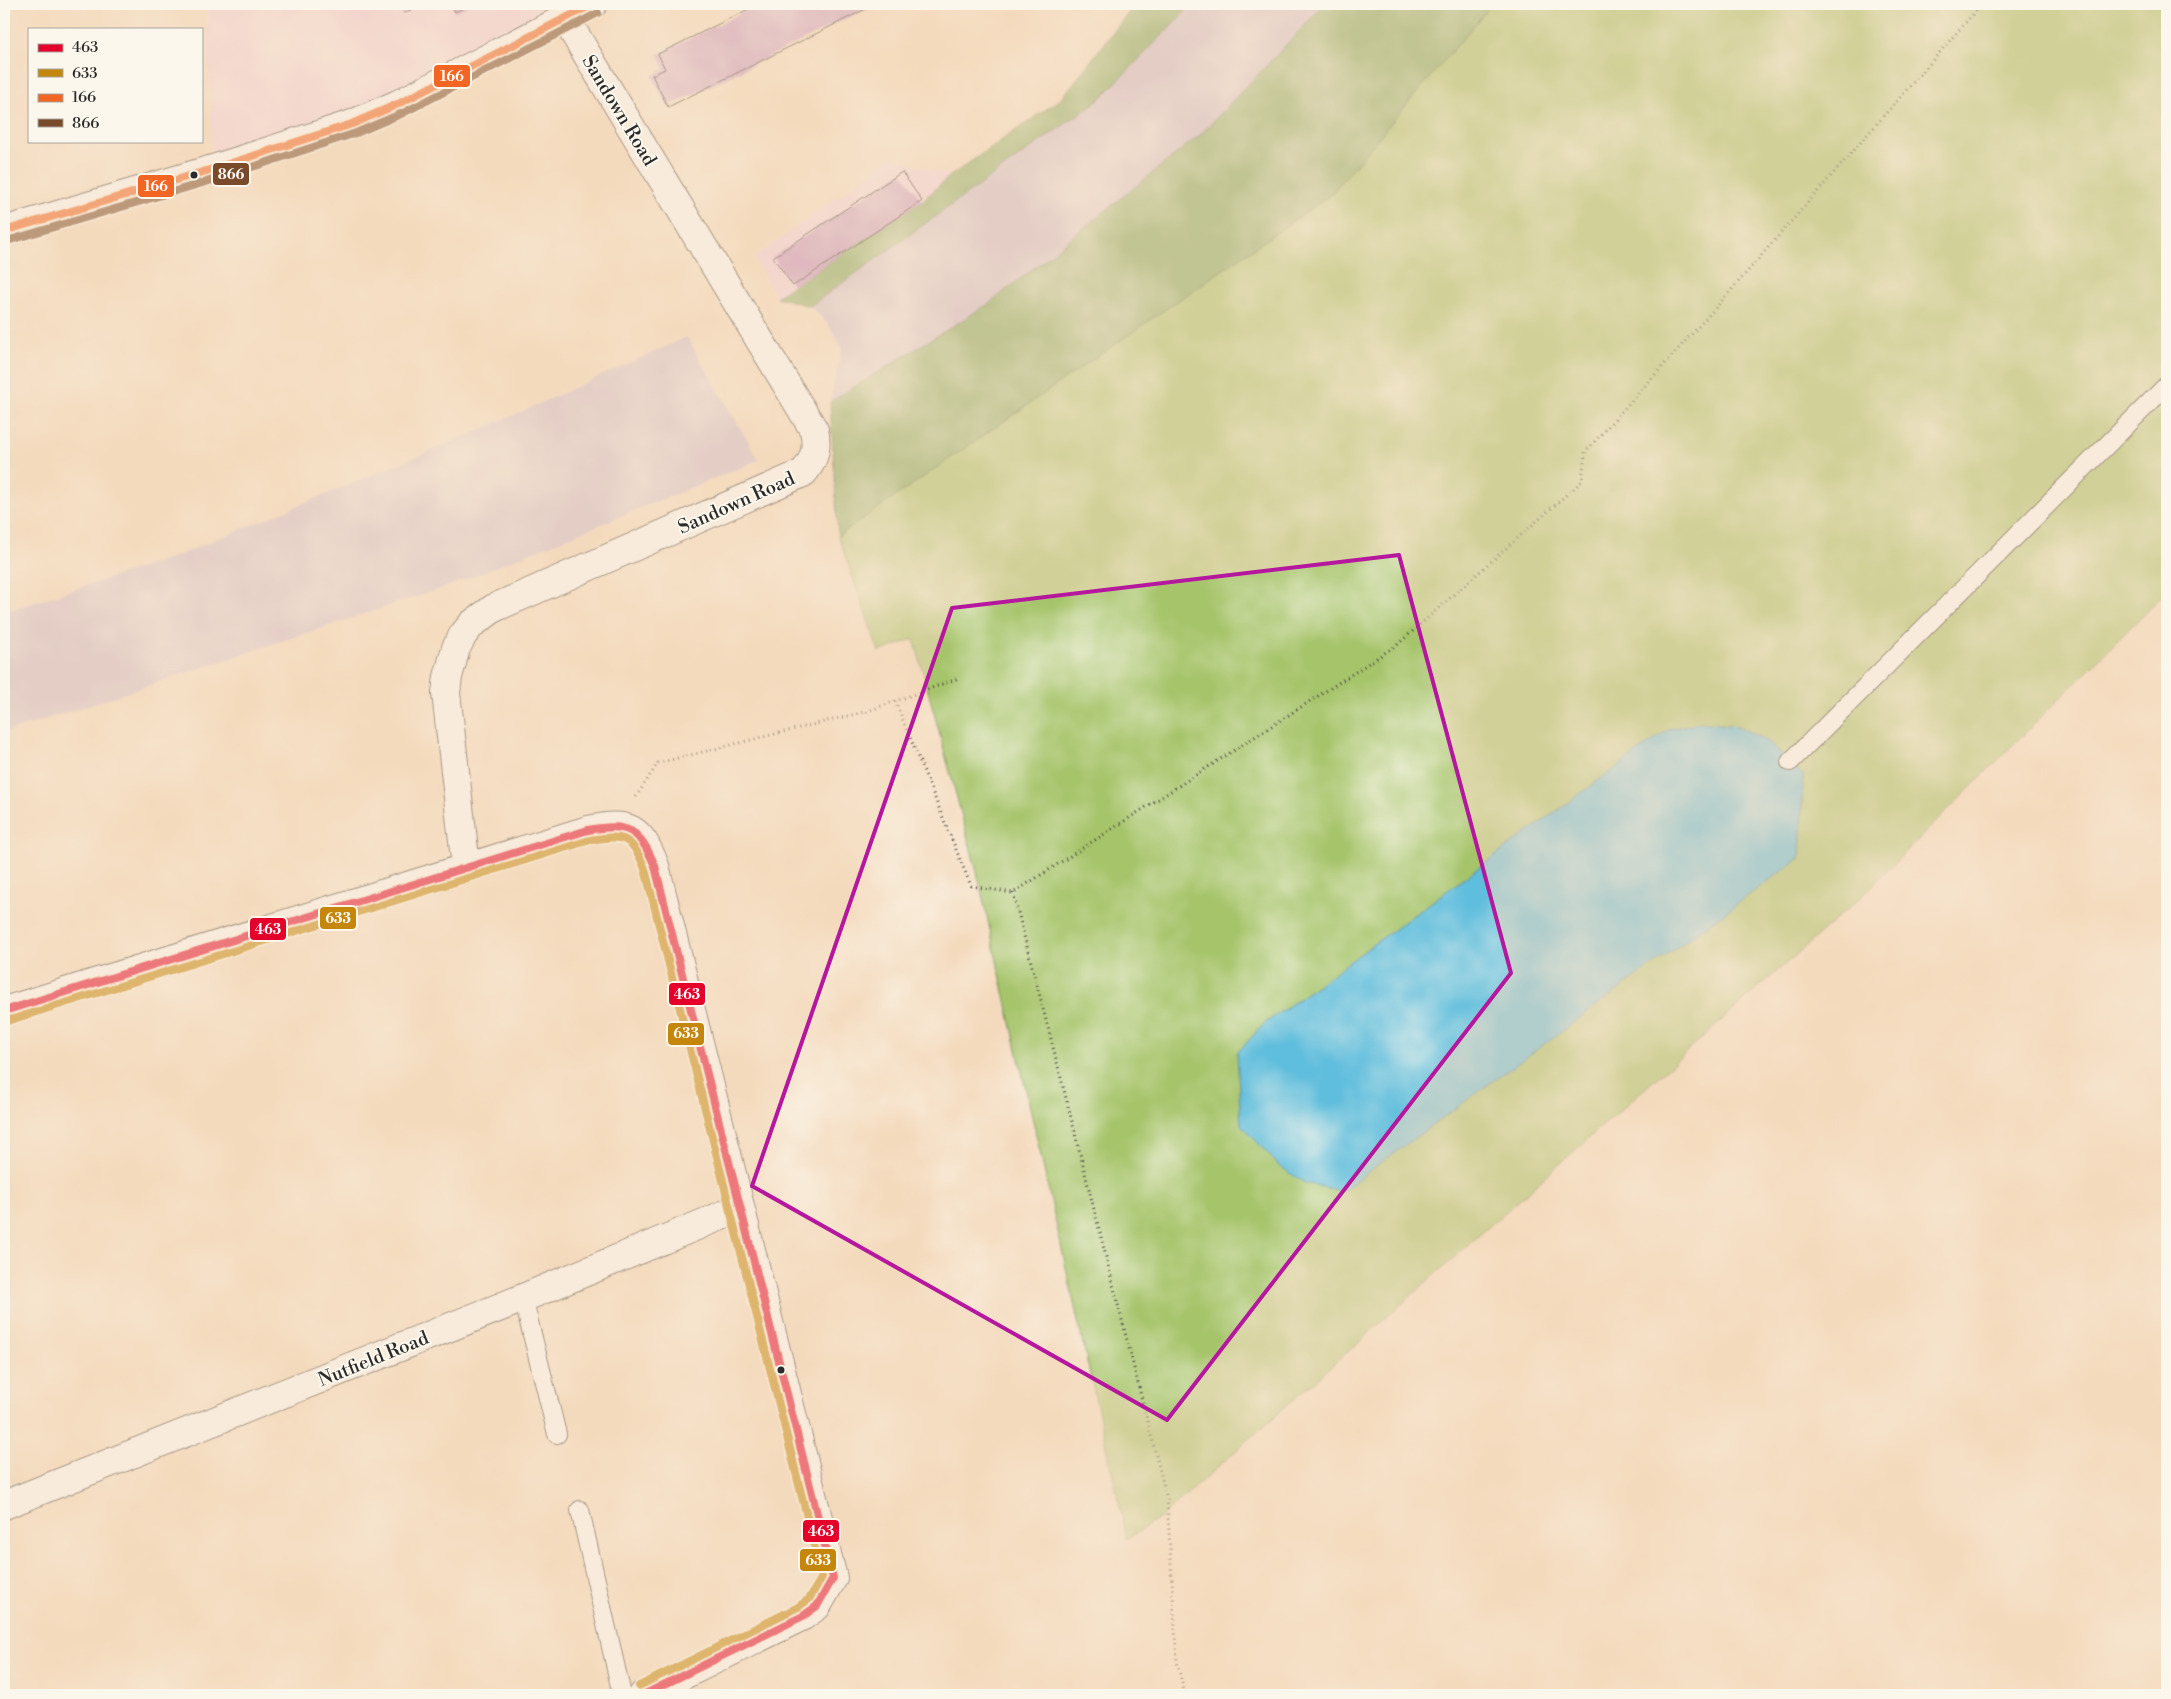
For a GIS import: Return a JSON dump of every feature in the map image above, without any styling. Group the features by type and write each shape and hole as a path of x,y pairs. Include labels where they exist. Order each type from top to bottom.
{"street":[{"path":"4,231 213,169 352,124 398,104 593,4"},
{"name":"Sandown Road","path":"466,867 446,693 451,662 463,635 472,624 494,608 803,473 812,464 817,441 814,430 565,18"},
{"path":"4,1011 588,830 612,825 633,830 642,839 655,866 833,1578 817,1606 803,1616 643,1695"},
{"name":"Nutfield Road","path":"4,1504 523,1298 740,1208"}],"lane":[{"path":"1790,762 2167,385"},
{"path":"523,1298 557,1434"},
{"path":"580,1510 622,1695"}],"path":[{"path":"895,701 971,886 1013,893 1397,645 1582,481 1585,452 1982,4"},
{"path":"633,830 636,794 658,763 868,711 959,678"},
{"path":"1013,893 1167,1499 1177,1662 1185,1695"}],"highlighted area":[{"path":"1399,555 1511,973 1167,1420 752,1186 952,608"}],"shaded area":[{"path":"207,4 593,4 565,18 213,169"},
{"path":"1193,4 1325,4 1201,134 990,303 830,402 842,347 828,324 810,306 1100,99"},
{"path":"892,157 950,176 922,201 776,297 754,258"},
{"path":"687,337 759,460 446,587 4,733 4,612 169,559 476,432"}],"green space":[{"path":"1135,4 1193,4 1100,99 810,306 776,297 922,201 950,176 1061,99"},
{"path":"1325,4 1492,4 1329,196 838,536 830,402 990,303 1201,134"},
{"path":"1492,4 2167,4 2167,591 1861,897 1160,1518 1127,1539 977,872 914,639 879,652 838,536 1329,196","holes":["1770,743 1803,775 1800,859 1241,1124 1241,1098"]}],"water":[{"path":"1701,722 1738,726 1770,743 1803,775 1800,858 1342,1191 1305,1183 1279,1166 1241,1124 1237,1053 1264,1024 1669,729"}],"building":[{"path":"399,4 424,4 404,13"},
{"path":"451,4 471,4 455,12"},
{"path":"759,4 876,4 668,107 652,75 665,69 658,54"},
{"path":"902,172 922,201 793,286 773,257"}],"transit line":[{"name":"166","path":"4,231 213,169 352,124 398,104 593,4"},
{"name":"866","path":"7,241 216,179 356,133 403,113 598,13"},
{"name":"463","path":"4,1011 588,830 613,827 623,828 637,836 643,843 655,866 833,1578 817,1606 803,1616 643,1695"},
{"name":"633","path":"7,1021 590,840 619,838 631,844 645,869 822,1577 809,1599 798,1607 639,1686"}]}
